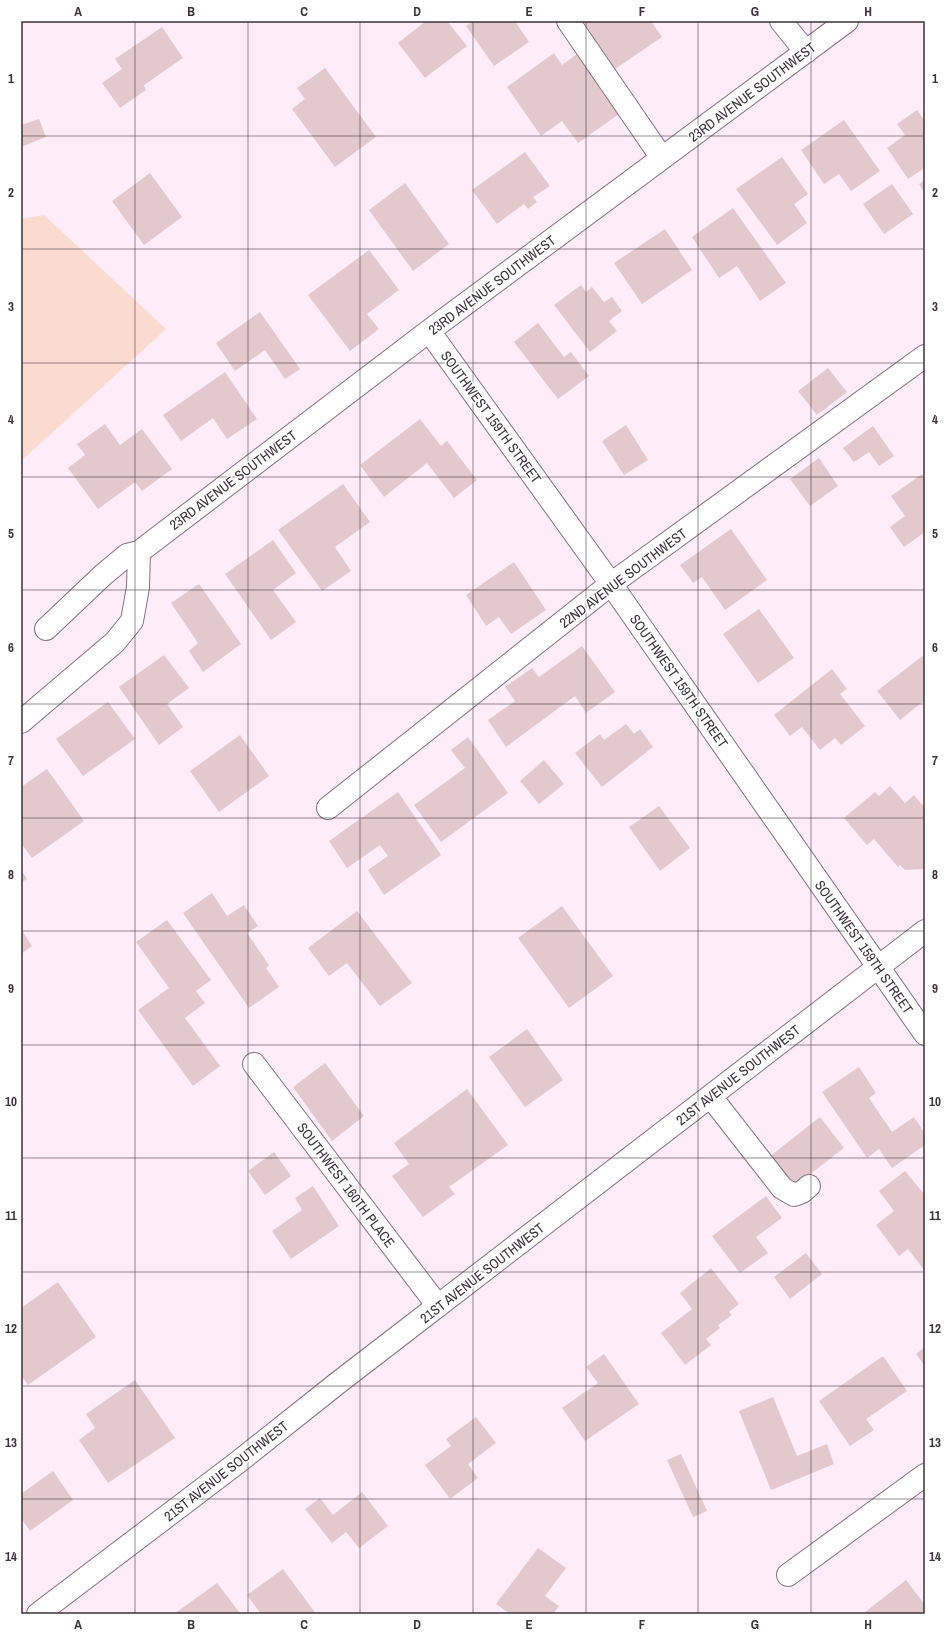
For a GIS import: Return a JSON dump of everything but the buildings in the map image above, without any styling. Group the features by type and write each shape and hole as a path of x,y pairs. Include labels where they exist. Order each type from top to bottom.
{"street":[{"path":"568,21 662,158"},
{"path":"781,21 806,52"},
{"name":"23RD AVENUE SOUTHWEST","path":"46,629 127,555 138,552 429,331 847,21"},
{"name":"SOUTHWEST 159TH STREET","path":"429,331 611,584 925,1034"},
{"name":"22ND AVENUE SOUTHWEST","path":"328,808 611,584 925,356"},
{"path":"21,722 115,642 132,621 138,587 138,552"},
{"name":"21ST AVENUE SOUTHWEST","path":"38,1614 237,1463 438,1306 925,931"},
{"name":"SOUTHWEST 160TH PLACE","path":"254,1064 438,1306"},
{"path":"710,1097 782,1188 794,1195 802,1192 809,1186"},
{"path":"788,1575 925,1475"}],"shaded area":[{"path":"44,215 166,329 21,461 21,219"}]}
